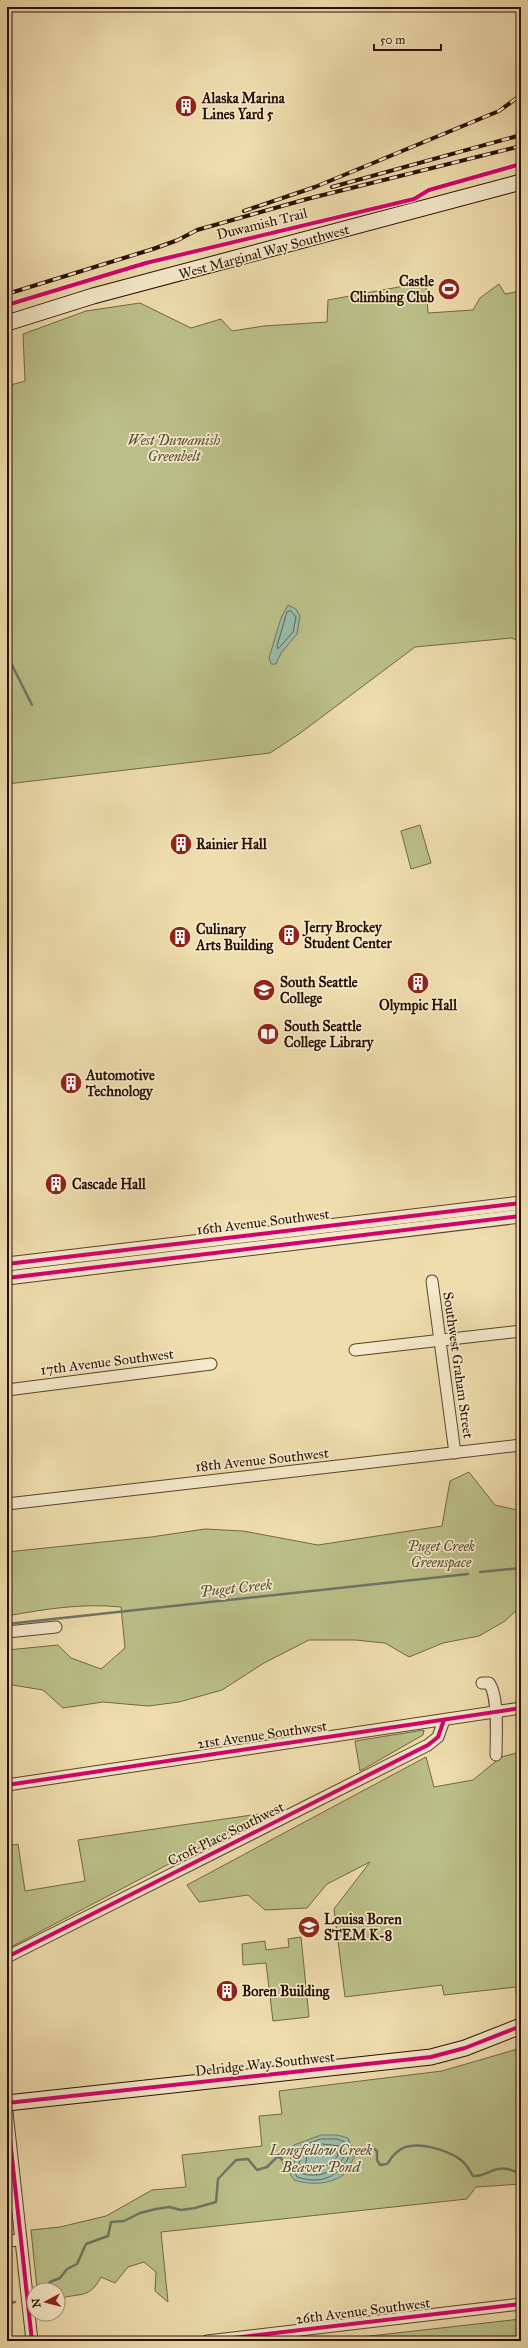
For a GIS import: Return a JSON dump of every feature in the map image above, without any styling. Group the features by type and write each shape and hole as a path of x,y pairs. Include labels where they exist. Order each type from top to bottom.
{"main road":[{"name":"West Marginal Way Southwest","path":"7,322 93,296 521,182"},
{"name":"Delridge Way Southwest","path":"7,2103 431,2057 465,2048 521,2026"}],"street":[{"name":"16th Avenue Southwest","path":"7,1264 521,1203"},
{"name":"16th Avenue Southwest","path":"7,1278 521,1216"},
{"name":"Southwest Graham Street","path":"432,1281 454,1453"},
{"path":"355,1350 521,1331"},
{"name":"17th Avenue Southwest","path":"7,1390 211,1364"},
{"name":"18th Avenue Southwest","path":"7,1504 521,1446"},
{"path":"7,1632 56,1627"},
{"path":"482,1683 489,1683 492,1687 495,1711 496,1755"},
{"name":"21st Avenue Southwest","path":"7,1785 521,1708"},
{"name":"Croft Place Southwest","path":"7,1957 428,1745 438,1737 444,1720"},
{"path":"7,2112 32,2341"},
{"path":"7,2241 20,2240"},
{"name":"26th Avenue Southwest","path":"207,2341 521,2304"}],"green space":[{"name":"West Duwamish Greenbelt","path":"415,284 426,286 428,313 473,310 480,298 499,284 505,294 521,291 521,641 511,638 415,647 299,734 270,753 7,784 7,386 25,381 23,334 86,311 140,303 191,328 221,319 232,331 264,326 327,322 328,300"},
{"path":"420,825 431,863 411,869 401,831"},
{"name":"Puget Creek Greenspace","path":"469,1472 495,1505 521,1511 521,1606 505,1621 479,1636 443,1643 409,1657 385,1643 355,1640 309,1640 264,1663 222,1690 179,1702 148,1706 103,1702 63,1708 43,1690 12,1685 7,1688 7,1650 58,1645 71,1658 101,1669 125,1648 121,1607 78,1606 7,1616 7,1552 151,1537 205,1529 243,1531 318,1545 442,1526 450,1481"},
{"path":"424,1730 423,1735 360,1771 355,1741"},
{"path":"521,1752 521,1994 516,1994 516,1987 444,1995 442,1985 345,1997 334,1909 370,1862 327,1884 307,1908 265,1910 248,1895 199,1902 187,1885 426,1757 434,1787 473,1780 501,1757"},
{"path":"266,1813 7,1949 7,1846 18,1844 25,1891 85,1881 78,1840"},
{"path":"301,1937 309,2017 273,2021 266,1963 243,1965 242,1944 265,1941 266,1950 289,1947 288,1939"},
{"path":"521,2048 521,2184 476,2187 467,2199 161,2232 168,2302 155,2291 156,2272 144,2262 128,2267 115,2283 101,2277 92,2289 83,2294 66,2297 66,2282 36,2282 31,2230 60,2227 106,2216 152,2190 186,2187 182,2155 262,2146 259,2116 282,2114 279,2091 442,2071"},
{"path":"521,2319 521,2341 325,2341"}],"water":[{"path":"288,605 296,609 300,616 297,634 281,653 276,664 271,664 269,658 281,618"},
{"name":"Longfellow Creek Beaver Pond","path":"321,2135 337,2135 348,2138 355,2155 345,2173 332,2181 319,2183 306,2183 294,2180 288,2170 294,2145"}],"waterway":[{"path":"7,655 32,705"},
{"name":"Puget Creek","path":"480,1572 521,1568"},
{"name":"Puget Creek","path":"7,1624 468,1574"},
{"path":"355,2155 374,2149 377,2151 377,2160 380,2165 387,2164 396,2153 404,2148 422,2146 433,2148 452,2155 466,2165 473,2176 480,2176 494,2170 501,2169 510,2170 521,2174"},
{"path":"50,2282 60,2278 67,2269 77,2264 86,2244 108,2236 111,2222 124,2221 140,2213 156,2209 169,2207 181,2210 216,2202 218,2179 236,2160 248,2159 257,2170 267,2167 277,2157 281,2158 288,2170"},
{"path":"7,2304 15,2302"}],"railway":[{"path":"244,211 315,187 499,111 521,95"},
{"path":"332,187 521,135"},
{"path":"7,294 153,249 178,240 197,230 307,199 521,146"}],"cycle path":[{"name":"Duwamish Trail","path":"7,305 146,263 414,199 429,190 521,164"},
{"path":"7,1264 521,1203"},
{"path":"7,1278 521,1216"},
{"path":"7,1785 521,1708"},
{"path":"7,1957 428,1745 438,1737 444,1720"},
{"path":"7,2103 431,2057 465,2048 521,2026"},
{"path":"7,2112 32,2341"},
{"path":"207,2341 521,2304"}],"place":[{"name":"Alaska Marina Lines Yard 5","path":"186,106"},
{"name":"Castle Climbing Club","path":"449,289"},
{"name":"Rainier Hall","path":"181,844"},
{"name":"Jerry Brockey Student Center","path":"289,935"},
{"name":"Culinary Arts Building","path":"180,937"},
{"name":"Olympic Hall","path":"418,983"},
{"name":"South Seattle College","path":"264,990"},
{"name":"South Seattle College Library","path":"268,1034"},
{"name":"Automotive Technology","path":"71,1083"},
{"name":"Cascade Hall","path":"56,1184"},
{"name":"Louisa Boren STEM K-8","path":"309,1927"},
{"name":"Boren Building","path":"227,1991"}]}
